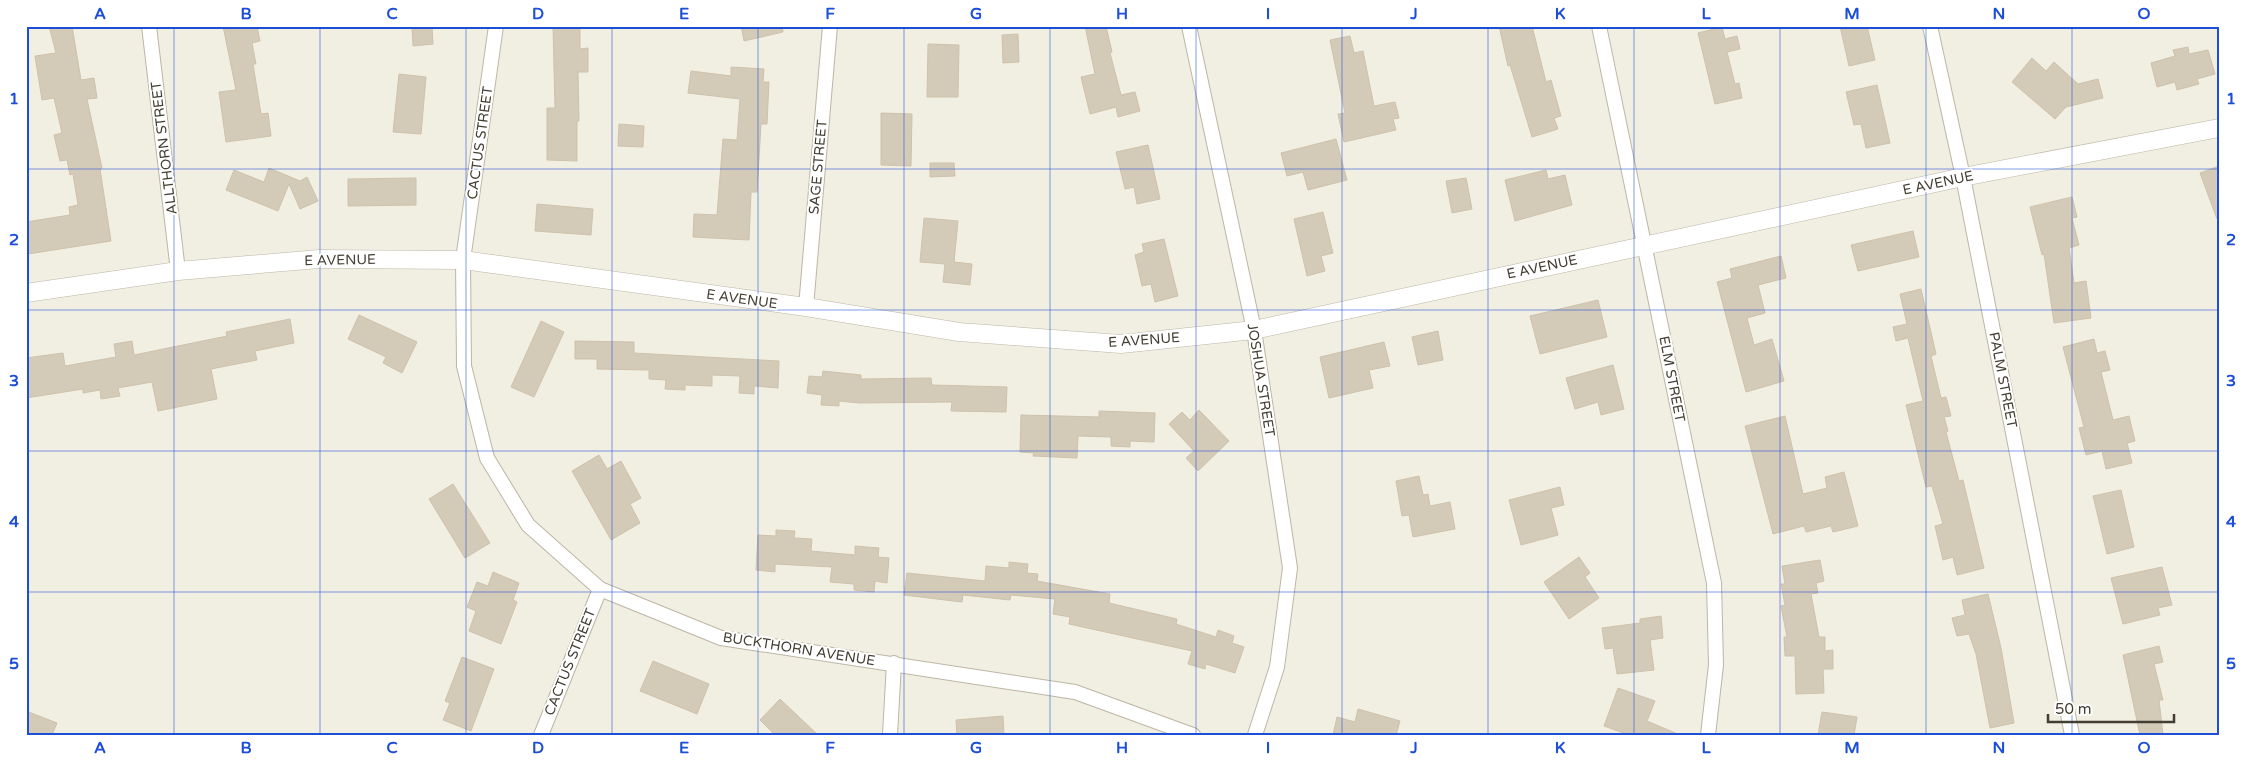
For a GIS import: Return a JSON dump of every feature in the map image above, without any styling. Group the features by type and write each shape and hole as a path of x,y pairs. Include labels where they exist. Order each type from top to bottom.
{"street":[{"name":"ALLTHORN STREET","path":"149,26 178,271"},
{"name":"CACTUS STREET","path":"463,260 496,26"},
{"name":"SAGE STREET","path":"806,307 830,26"},
{"name":"JOSHUA STREET","path":"1189,26 1254,330 1290,568 1277,667 1255,735"},
{"name":"ELM STREET","path":"1599,26 1714,583 1716,665 1708,735"},
{"name":"PALM STREET","path":"1930,26 1963,177 2072,735"},
{"name":"E AVENUE","path":"26,293 178,271 319,259 463,260 806,307 959,332 1121,344 1254,330 1963,177 2219,128"},
{"name":"BUCKTHORN AVENUE","path":"463,260 464,366 487,458 528,525 600,589 721,638 1075,692 1194,735"},
{"name":"CACTUS STREET","path":"541,735 600,589"},
{"path":"890,735 894,663"}],"building":[{"path":"49,26 72,26 81,80 94,78 97,98 87,99 102,168 100,169 111,241 28,254 26,222 70,215 69,207 78,205 73,174 70,175 67,160 60,161 54,135 62,133 54,98 42,100 35,56 56,53"},
{"path":"223,26 257,26 260,41 252,43 256,64 253,64 261,114 268,113 271,136 226,142 219,92 236,90"},
{"path":"412,26 432,26 433,44 413,46"},
{"path":"553,26 580,26 580,49 588,48 588,72 578,72 579,121 577,121 577,161 547,160 547,108 555,108"},
{"path":"741,26 782,26 783,32 744,41"},
{"path":"1085,26 1106,26 1112,52 1110,53 1121,95 1135,92 1140,111 1118,117 1116,107 1090,114 1081,77 1095,74"},
{"path":"1499,26 1532,26 1546,82 1551,80 1561,116 1554,118 1558,129 1532,137 1510,65 1508,66"},
{"path":"1840,26 1867,26 1875,60 1849,66"},
{"path":"1722,27 1725,39 1737,36 1740,49 1727,52 1735,84 1739,83 1742,98 1715,104 1698,33"},
{"path":"1018,34 1019,62 1003,63 1002,35"},
{"path":"1350,36 1354,53 1363,51 1374,106 1395,102 1399,118 1393,119 1396,130 1344,142 1338,114 1345,113 1330,40"},
{"path":"928,44 959,45 958,97 927,97"},
{"path":"2188,47 2189,54 2208,50 2215,74 2197,79 2199,84 2177,90 2175,82 2157,87 2151,63 2175,56 2173,50"},
{"path":"2032,58 2046,71 2054,62 2078,84 2098,79 2103,98 2066,107 2055,119 2012,82"},
{"path":"731,67 764,69 763,82 769,82 767,124 761,124 757,192 751,192 749,240 693,237 694,214 717,215 723,139 737,140 740,99 688,93 691,71 731,76"},
{"path":"399,74 426,77 421,134 393,132"},
{"path":"1877,85 1890,143 1866,148 1861,124 1854,125 1846,92"},
{"path":"881,113 912,114 911,166 881,165"},
{"path":"619,124 644,126 643,147 618,146"},
{"path":"1336,139 1347,180 1308,190 1303,172 1287,176 1281,153"},
{"path":"1148,145 1160,199 1137,204 1134,187 1125,189 1116,152"},
{"path":"930,163 954,163 955,176 930,177"},
{"path":"2219,166 2219,219 2217,219 2200,173"},
{"path":"269,168 300,181 307,177 318,201 300,209 289,184 278,211 226,190 234,170 264,182"},
{"path":"1546,170 1548,179 1565,175 1572,205 1515,221 1505,180"},
{"path":"416,178 416,205 348,206 348,179"},
{"path":"1466,178 1472,209 1452,213 1446,181"},
{"path":"2072,197 2077,217 2072,218 2079,245 2069,248 2074,283 2086,281 2091,318 2054,323 2044,254 2042,255 2030,207"},
{"path":"537,204 593,209 591,235 535,231"},
{"path":"1323,212 1333,253 1321,256 1325,271 1307,276 1294,219"},
{"path":"924,218 958,221 954,262 972,264 970,285 943,282 945,264 920,262"},
{"path":"1913,231 1919,257 1858,271 1851,245"},
{"path":"1164,239 1178,296 1155,302 1151,284 1142,286 1135,255 1144,252 1142,244"},
{"path":"1781,256 1786,278 1758,285 1765,313 1747,318 1754,345 1772,339 1784,381 1746,392 1717,282 1732,278 1730,269"},
{"path":"1921,289 1936,354 1931,356 1941,398 1946,397 1951,416 1944,417 1948,431 1946,432 1959,481 1963,480 1984,568 1957,575 1953,557 1943,560 1935,526 1943,524 1932,486 1926,487 1906,405 1923,401 1908,338 1896,341 1893,327 1907,324 1900,294"},
{"path":"1598,300 1607,337 1540,354 1530,316"},
{"path":"359,315 417,342 402,373 383,363 386,357 348,339"},
{"path":"290,319 294,343 255,351 257,360 211,369 217,399 158,411 152,382 118,388 120,396 101,399 100,390 83,393 83,389 26,398 26,358 63,353 65,366 116,357 114,344 132,341 134,355 227,336 226,332"},
{"path":"541,321 564,332 534,397 511,387"},
{"path":"1438,331 1443,360 1418,365 1412,337"},
{"path":"2094,339 2097,353 2105,351 2110,370 2101,372 2113,420 2129,416 2135,441 2127,443 2132,463 2106,469 2102,451 2086,455 2079,428 2084,427 2063,347"},
{"path":"575,341 634,342 634,353 779,361 778,388 754,386 754,394 739,393 740,376 712,375 712,386 685,385 685,390 665,389 666,380 649,379 649,370 597,369 597,359 575,359"},
{"path":"1384,342 1390,366 1369,370 1373,388 1329,398 1320,357"},
{"path":"1613,365 1624,409 1601,415 1598,402 1575,409 1566,378"},
{"path":"823,371 861,375 861,379 931,378 932,385 1007,387 1006,412 951,411 952,402 859,403 839,401 839,406 821,405 822,395 807,393 809,376 822,377"},
{"path":"1199,410 1229,441 1198,471 1186,458 1194,451 1169,424 1182,412 1190,420"},
{"path":"1099,411 1155,413 1154,442 1130,441 1130,447 1111,446 1111,437 1078,436 1077,458 1033,456 1034,453 1020,452 1021,415 1099,417"},
{"path":"1785,416 1803,494 1827,488 1825,477 1844,472 1858,526 1833,532 1831,526 1806,532 1804,526 1773,534 1745,426"},
{"path":"599,455 607,469 621,461 641,498 630,504 640,523 611,540 572,471"},
{"path":"1419,476 1423,495 1428,494 1430,506 1450,502 1455,529 1413,537 1409,515 1402,516 1396,481"},
{"path":"453,484 490,543 465,558 429,499"},
{"path":"1560,487 1564,505 1551,508 1558,535 1521,545 1509,500"},
{"path":"2121,490 2134,547 2107,554 2093,496"},
{"path":"776,530 795,531 794,538 812,539 811,551 855,555 855,546 879,548 878,557 889,558 887,583 875,581 874,592 854,590 854,584 830,582 832,567 775,564 775,572 756,570 758,535 776,536"},
{"path":"1579,557 1590,573 1585,577 1599,598 1569,619 1544,582"},
{"path":"1820,560 1824,581 1816,583 1818,593 1811,594 1819,637 1825,637 1825,651 1833,650 1833,669 1823,669 1824,693 1796,694 1795,656 1785,656 1784,637 1787,637 1781,606 1785,605 1781,584 1785,584 1782,566"},
{"path":"1009,562 1028,564 1027,573 1038,574 1037,581 1110,594 1109,603 1177,619 1176,624 1216,637 1218,630 1234,636 1232,643 1244,647 1235,673 1206,664 1205,669 1188,664 1192,651 1069,624 1070,617 1053,614 1055,599 1011,595 1010,600 963,595 962,602 904,595 907,573 985,581 986,566 1009,568"},
{"path":"2162,567 2172,605 2158,608 2160,615 2123,624 2111,578"},
{"path":"493,572 519,583 513,600 517,602 501,644 469,631 476,611 467,607 477,582 488,586"},
{"path":"1988,594 2001,648 2014,723 1990,728 1976,654 1969,634 1957,636 1952,618 1965,615 1962,600"},
{"path":"1661,616 1663,638 1650,640 1654,670 1617,674 1613,648 1605,649 1602,628 1640,623 1640,619"},
{"path":"2159,646 2163,662 2154,664 2163,700 2159,700 2163,735 2140,735 2123,655"},
{"path":"462,657 494,669 471,731 443,720 450,703 445,701"},
{"path":"653,661 709,684 697,714 640,691"},
{"path":"1618,688 1655,701 1647,721 1680,735 1629,735 1604,726"},
{"path":"780,699 818,735 775,735 760,720"},
{"path":"1358,709 1400,721 1396,735 1333,735 1337,717 1355,722"},
{"path":"26,711 57,723 52,735 26,735"},
{"path":"1822,712 1857,717 1854,735 1818,735"},
{"path":"1003,716 1004,735 957,735 956,720"}]}
